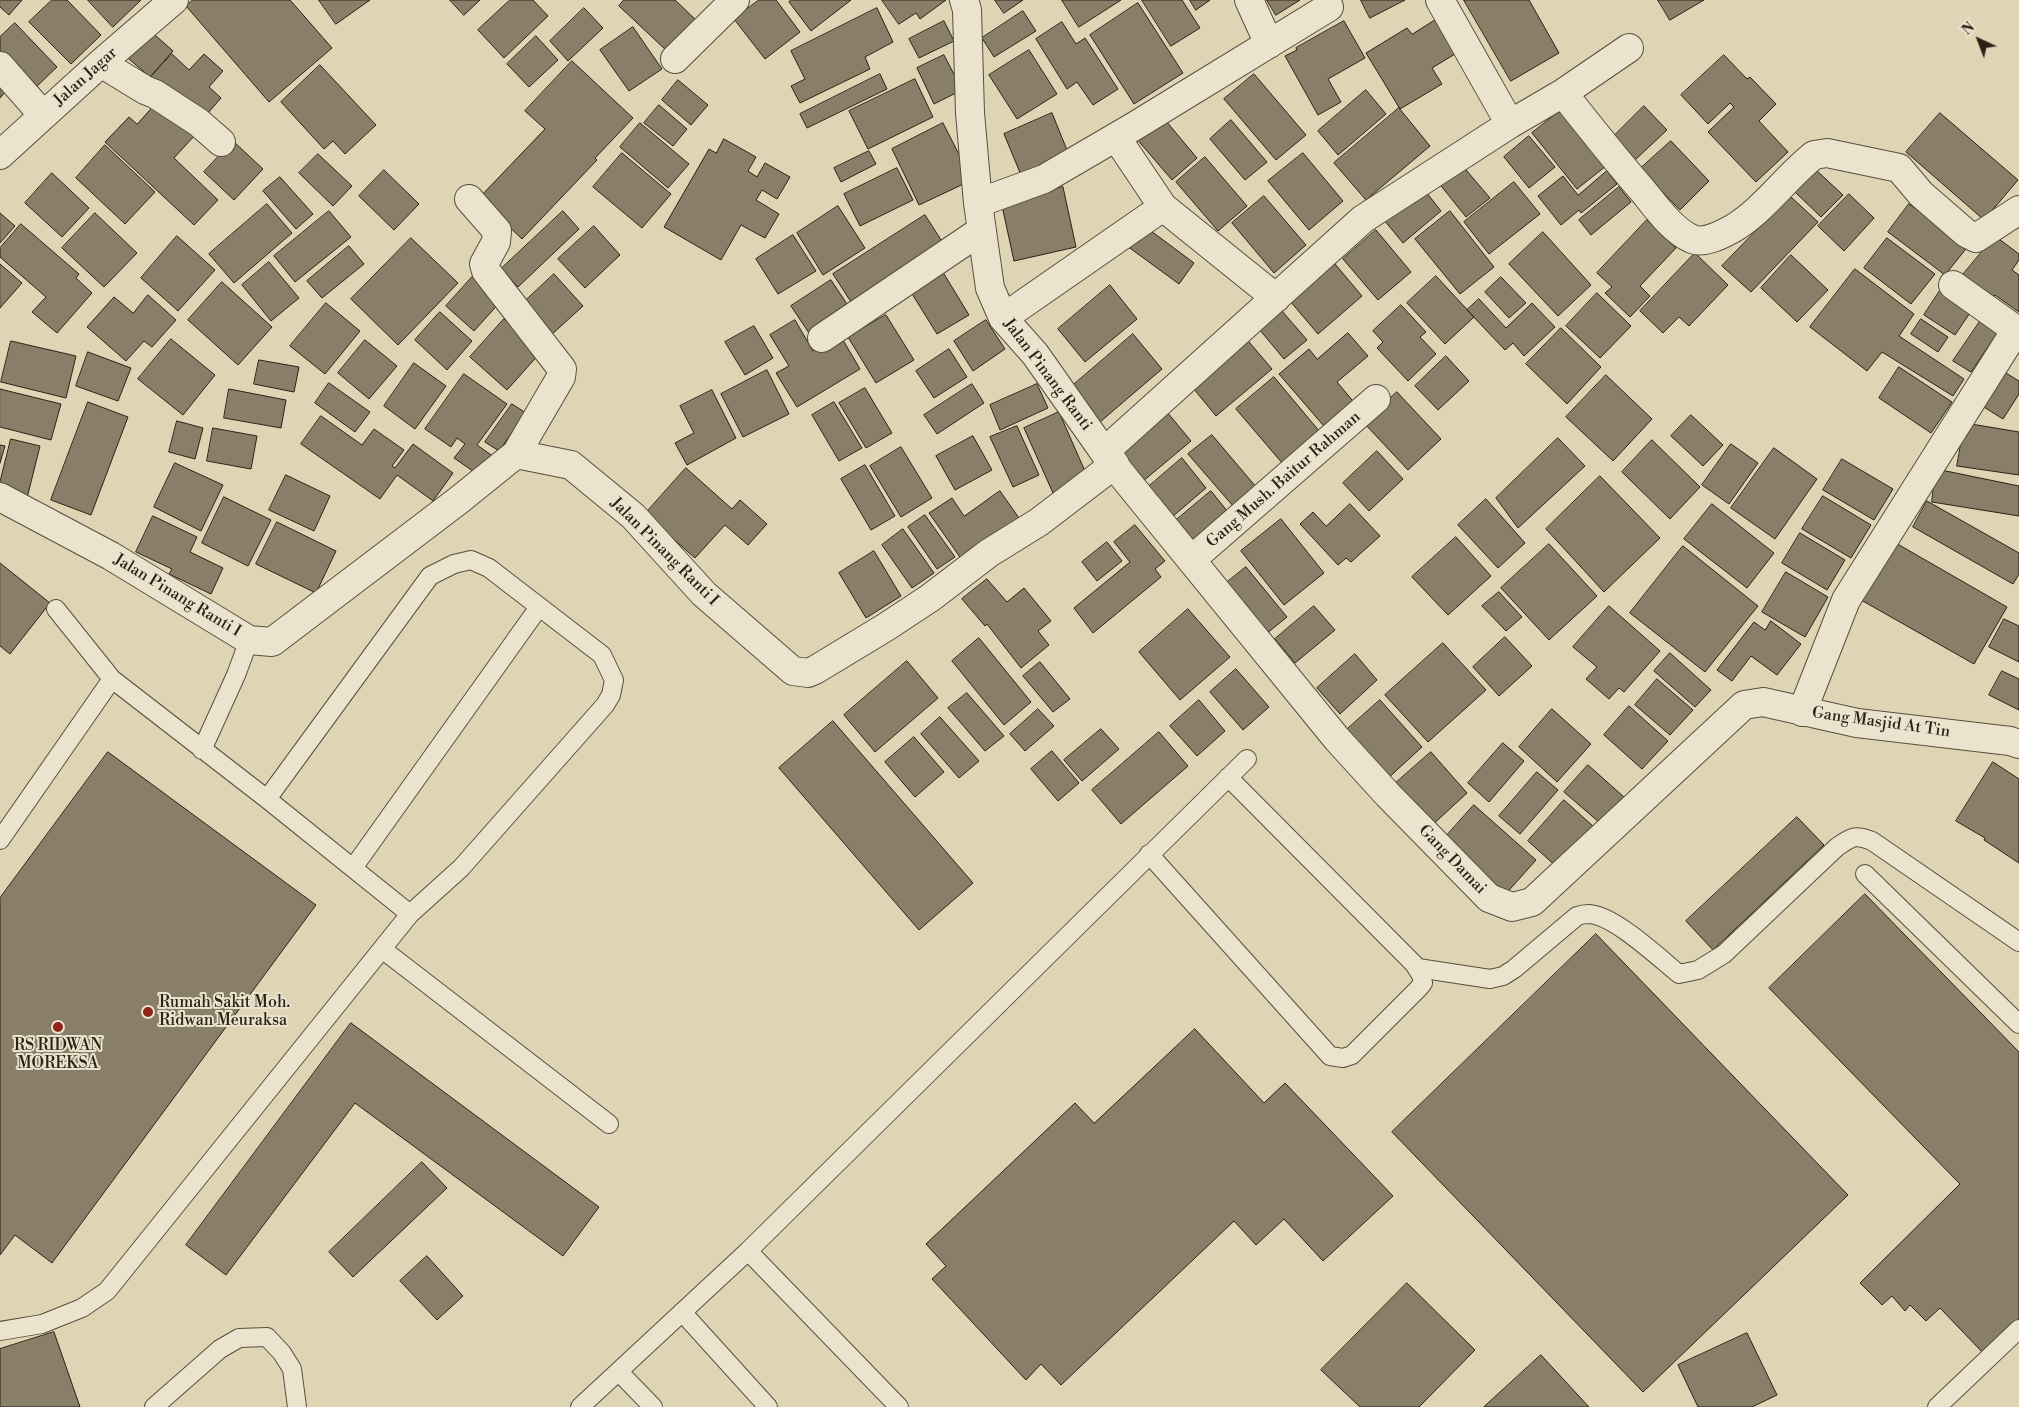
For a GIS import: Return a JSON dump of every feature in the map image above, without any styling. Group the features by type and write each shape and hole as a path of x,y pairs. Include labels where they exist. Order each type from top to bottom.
{"street":[{"name":"Jalan Jagar","path":"0,155 101,63 174,0"},
{"path":"675,59 736,0"},
{"name":"Jalan Pinang Ranti","path":"964,0 967,10 970,113 978,203 990,288 1003,318 1035,354 1126,480 1273,660"},
{"path":"1249,0 1270,44"},
{"path":"1440,0 1510,124"},
{"path":"978,203 1044,179 1329,7"},
{"name":"Jalan Pinang Ranti I","path":"0,497 111,556 249,640 272,642 459,500 516,454 571,465 633,516 704,594 793,671 808,673 878,632 930,598 989,553 1047,516 1276,298 1363,219 1510,124 1563,93 1629,48"},
{"path":"101,63 145,90 156,94 198,122 221,142"},
{"path":"0,66 44,115"},
{"path":"1563,93 1661,213 1681,232 1693,239 1701,240 1714,237 1731,230 1756,212 1808,160 1814,156 1827,153 1899,168 1921,194 1966,234 1976,238 2019,210"},
{"path":"1116,137 1163,207 1276,298"},
{"path":"470,199 497,231 496,242 484,264 486,271 562,369 561,377 516,454"},
{"path":"1003,318 1163,207"},
{"path":"822,338 982,230"},
{"path":"1802,712 1846,600 2018,331 1953,285"},
{"name":"Gang Mush. Baitur Rahman","path":"1191,560 1376,399"},
{"name":"Gang Damai","path":"1273,660 1337,739 1388,795 1489,898 1512,907 1532,902 1744,705"},
{"name":"Gang Masjid At Tin","path":"1744,705 1763,702 1857,723 2010,741 2019,744"}],"lane":[{"path":"0,1331 42,1324 82,1308 107,1291 410,914 461,868 605,705 611,695 614,680 602,655 490,568 471,560 454,564 430,576 267,799"},
{"path":"353,868 539,607"},
{"path":"56,610 112,680 267,799 410,914"},
{"path":"202,750 236,675 249,640"},
{"path":"0,840 112,680"},
{"path":"580,1407 748,1252 1247,759"},
{"path":"1149,854 1330,1056 1348,1058 1422,983 1418,968 1228,777"},
{"path":"1418,968 1490,979 1503,976 1577,916 1588,914 1600,916 1625,930 1679,974 1689,974 1724,954 1837,847 1851,837 1859,836 1872,841 2019,942"},
{"path":"1865,874 2019,1024"},
{"path":"382,949 609,1124"},
{"path":"748,1252 899,1407"},
{"path":"682,1312 768,1407"},
{"path":"1937,1407 2019,1328"},
{"path":"154,1407 220,1349 239,1338 266,1337 282,1352 292,1368 297,1407"},
{"path":"619,1372 653,1407"}],"building":[{"path":"0,0 22,0 9,15 0,7"},
{"path":"52,0 67,0 101,35 71,64 29,22"},
{"path":"88,0 141,0 113,27"},
{"path":"193,0 290,0 332,48 269,102 186,6"},
{"path":"319,0 370,0 336,24"},
{"path":"450,0 480,0 464,15"},
{"path":"510,0 533,0 548,16 504,58 478,30"},
{"path":"624,0 675,0 697,21 668,52 619,6"},
{"path":"759,0 776,0 800,32 765,59 734,19"},
{"path":"792,0 851,0 811,31 789,2"},
{"path":"882,0 946,0 920,19 916,13 899,24"},
{"path":"995,0 1023,0 1004,13"},
{"path":"1062,0 1121,0 1079,27"},
{"path":"1142,0 1182,0 1200,28 1171,46"},
{"path":"1190,0 1210,0 1196,10"},
{"path":"1267,0 1300,0 1276,15"},
{"path":"1361,0 1405,0 1370,18"},
{"path":"1464,0 1529,0 1559,53 1511,81"},
{"path":"1658,0 1704,0 1670,20"},
{"path":"1138,3 1183,73 1134,104 1090,35"},
{"path":"584,8 603,28 568,61 550,41"},
{"path":"877,8 893,42 865,57 870,69 800,103 791,86 805,79 791,51"},
{"path":"1023,11 1036,31 994,57 982,38"},
{"path":"1440,17 1460,51 1432,68 1442,84 1400,109 1366,53 1407,28 1412,34"},
{"path":"944,21 954,41 919,58 909,39"},
{"path":"1344,21 1365,58 1328,79 1341,102 1318,115 1285,56"},
{"path":"1062,22 1076,44 1085,38 1118,89 1093,105 1077,82 1067,89 1036,39"},
{"path":"15,23 57,67 34,89 0,54 0,37"},
{"path":"146,27 173,51 150,77 122,53"},
{"path":"633,27 662,69 629,91 600,50"},
{"path":"536,36 558,60 529,87 507,64"},
{"path":"1029,50 1057,94 1017,119 989,75"},
{"path":"172,54 189,70 204,54 223,71 209,87 221,98 201,121 151,77"},
{"path":"944,55 962,90 934,104 917,68"},
{"path":"1724,55 1747,79 1750,77 1776,104 1759,121 1788,152 1756,182 1708,132 1734,107 1730,103 1708,124 1681,95"},
{"path":"572,61 633,118 595,158 597,160 522,239 479,198 545,129 525,111"},
{"path":"320,65 376,125 345,154 333,141 324,149 281,102"},
{"path":"880,74 887,89 807,128 800,114"},
{"path":"1254,74 1306,135 1276,160 1224,99"},
{"path":"915,79 933,117 868,149 849,111"},
{"path":"678,80 708,105 691,125 662,100"},
{"path":"0,83 7,90 0,98"},
{"path":"1366,90 1386,114 1338,155 1318,131"},
{"path":"160,99 196,134 174,158 218,200 194,225 105,142 129,117 137,124"},
{"path":"659,105 687,129 673,146 644,123"},
{"path":"1566,106 1611,162 1577,189 1532,133"},
{"path":"1644,106 1667,130 1635,160 1613,137"},
{"path":"1399,108 1430,146 1366,200 1334,163"},
{"path":"1052,113 1069,155 1021,175 1004,134"},
{"path":"1940,113 2018,180 1984,220 1906,152"},
{"path":"1161,115 1197,158 1172,180 1135,137"},
{"path":"1231,120 1267,162 1245,180 1210,139"},
{"path":"640,123 689,164 668,188 620,147"},
{"path":"943,123 972,180 919,205 892,149"},
{"path":"1529,136 1555,167 1529,188 1504,157"},
{"path":"724,139 756,157 748,171 757,177 765,163 790,177 777,199 762,190 756,200 779,214 765,238 741,225 721,260 664,227 709,149 716,153"},
{"path":"233,141 263,169 234,200 204,172"},
{"path":"1671,141 1709,181 1680,210 1640,169"},
{"path":"105,145 155,192 125,224 76,178"},
{"path":"869,151 876,164 841,182 834,168"},
{"path":"622,153 671,194 642,228 593,187"},
{"path":"1303,153 1343,201 1309,230 1268,181"},
{"path":"318,154 352,186 333,206 299,173"},
{"path":"1205,157 1247,206 1218,231 1176,182"},
{"path":"1461,164 1490,198 1466,217 1438,182"},
{"path":"897,168 913,200 860,226 844,194"},
{"path":"1815,169 1843,195 1821,217 1794,191"},
{"path":"384,170 419,204 394,230 359,196"},
{"path":"1607,171 1617,184 1581,213 1579,210 1561,225 1538,196 1563,176 1578,195"},
{"path":"52,173 89,208 62,237 25,203"},
{"path":"280,177 313,214 296,229 263,191"},
{"path":"1514,182 1540,214 1489,254 1464,222"},
{"path":"1063,187 1076,247 1014,261 1001,201"},
{"path":"1619,187 1631,202 1591,235 1579,220"},
{"path":"1423,188 1441,211 1403,243 1384,220"},
{"path":"1849,194 1874,218 1844,251 1818,226"},
{"path":"1264,196 1306,245 1274,273 1232,223"},
{"path":"1790,196 1818,222 1751,292 1722,266"},
{"path":"267,204 292,233 234,283 209,254"},
{"path":"1909,204 1969,245 1945,275 1888,232"},
{"path":"838,206 865,248 823,275 797,233"},
{"path":"329,211 351,237 295,282 274,256"},
{"path":"563,211 579,229 518,287 501,269"},
{"path":"1450,211 1494,267 1460,294 1415,239"},
{"path":"0,213 15,226 0,243"},
{"path":"95,213 137,253 104,287 62,248"},
{"path":"925,215 945,246 853,305 833,274"},
{"path":"1647,220 1676,248 1640,286 1650,296 1630,317 1605,293 1612,287 1597,273"},
{"path":"21,224 79,274 76,278 92,293 57,333 32,312 46,297 0,257 0,248"},
{"path":"1143,225 1194,263 1179,284 1127,246"},
{"path":"594,226 620,255 585,288 558,259"},
{"path":"1376,230 1411,272 1378,300 1343,259"},
{"path":"1543,232 1591,285 1558,316 1509,264"},
{"path":"793,235 816,271 778,294 756,259"},
{"path":"177,236 215,270 178,311 141,278"},
{"path":"1995,236 2019,254 2019,260 2012,270 2019,275 2019,312 1995,295 1992,298 1961,277"},
{"path":"411,238 458,283 398,345 351,299"},
{"path":"1887,238 1935,274 1911,304 1864,268"},
{"path":"349,246 364,264 322,298 307,281"},
{"path":"1695,253 1728,285 1689,326 1679,317 1663,333 1640,311"},
{"path":"1791,255 1828,290 1797,322 1761,288"},
{"path":"269,262 299,298 271,321 242,285"},
{"path":"0,264 22,283 0,308"},
{"path":"1335,264 1362,296 1318,334 1290,301"},
{"path":"941,269 969,315 937,334 909,289"},
{"path":"1855,269 1914,314 1899,336 1964,379 1953,396 1882,352 1867,371 1810,327"},
{"path":"554,274 583,306 550,336 521,305"},
{"path":"474,275 502,300 474,331 446,306"},
{"path":"1436,276 1474,317 1445,344 1407,303"},
{"path":"1501,277 1526,303 1509,318 1485,292"},
{"path":"831,280 849,307 809,333 791,306"},
{"path":"222,282 272,327 238,365 188,320"},
{"path":"1110,285 1137,319 1085,362 1058,329"},
{"path":"1943,286 1974,307 1955,335 1924,315"},
{"path":"1597,293 1631,326 1600,358 1566,326"},
{"path":"148,295 176,320 152,347 144,341 126,361 87,327 114,297 133,313"},
{"path":"1479,299 1506,328 1532,303 1555,327 1524,356 1513,343 1505,350 1467,310"},
{"path":"326,303 360,331 325,374 290,346"},
{"path":"1276,304 1307,340 1284,359 1254,323"},
{"path":"1401,305 1426,332 1420,337 1436,354 1408,381 1377,348 1383,342 1373,331"},
{"path":"440,312 472,341 447,370 415,340"},
{"path":"1985,314 2002,326 1971,372 1953,361"},
{"path":"886,315 914,360 876,383 848,337"},
{"path":"504,319 541,352 507,390 470,357"},
{"path":"1921,319 1948,337 1938,352 1911,334"},
{"path":"795,320 813,351 840,335 860,369 797,407 776,373 789,366 770,335"},
{"path":"986,320 1005,349 973,371 954,341"},
{"path":"754,326 773,358 745,375 725,342"},
{"path":"1561,328 1601,367 1567,404 1526,364"},
{"path":"1348,333 1368,356 1337,382 1358,407 1329,432 1279,374 1309,349 1317,359"},
{"path":"1133,334 1162,369 1100,422 1071,387"},
{"path":"1244,336 1272,369 1216,416 1189,383"},
{"path":"171,339 215,375 183,415 138,379"},
{"path":"365,340 397,366 369,399 338,373"},
{"path":"11,341 76,356 66,398 1,382"},
{"path":"949,349 967,377 934,398 916,371"},
{"path":"88,352 131,368 118,401 76,386"},
{"path":"1446,356 1469,381 1438,410 1415,386"},
{"path":"259,360 299,367 294,392 254,384"},
{"path":"414,363 446,386 415,429 384,406"},
{"path":"1899,367 1952,402 1931,433 1879,398"},
{"path":"767,370 789,414 743,437 721,394"},
{"path":"2001,370 2019,381 2019,394 2003,419 1979,404"},
{"path":"464,374 507,404 477,445 494,457 480,476 454,458 465,444 457,438 451,447 425,429"},
{"path":"1606,375 1652,419 1613,461 1566,417"},
{"path":"1274,377 1320,432 1283,464 1236,409"},
{"path":"329,383 370,412 355,432 315,403"},
{"path":"972,384 984,403 937,434 924,415"},
{"path":"1037,384 1048,408 1000,430 990,405"},
{"path":"865,388 892,433 866,448 839,403"},
{"path":"0,389 61,404 51,440 0,427"},
{"path":"229,389 286,400 281,428 224,418"},
{"path":"712,390 736,438 687,465 675,443 694,433 680,406"},
{"path":"1397,392 1441,439 1408,470 1364,423"},
{"path":"88,402 128,417 91,515 51,500"},
{"path":"834,402 862,448 839,461 812,415"},
{"path":"512,404 526,413 499,451 485,442"},
{"path":"1059,412 1088,478 1053,493 1024,428"},
{"path":"1167,412 1191,441 1142,482 1118,454"},
{"path":"1691,415 1723,445 1703,466 1671,436"},
{"path":"321,416 362,445 374,429 404,450 392,466 395,468 413,444 453,473 433,501 397,475 380,499 301,444"},
{"path":"177,421 203,428 195,459 169,452"},
{"path":"1965,423 2019,432 2019,475 1957,466"},
{"path":"1017,426 1039,475 1013,487 990,437"},
{"path":"213,428 257,436 251,469 207,461"},
{"path":"1212,435 1257,488 1234,507 1188,454"},
{"path":"973,436 992,470 955,490 936,456"},
{"path":"1558,438 1585,466 1518,528 1496,498"},
{"path":"11,439 40,446 27,498 0,492 0,482"},
{"path":"1652,440 1700,487 1670,519 1622,472"},
{"path":"1731,444 1758,463 1729,504 1702,485"},
{"path":"0,445 5,446 0,463"},
{"path":"901,447 932,498 901,517 870,466"},
{"path":"1774,448 1817,479 1775,539 1731,508"},
{"path":"1377,451 1403,479 1369,511 1343,483"},
{"path":"1182,458 1206,488 1172,517 1147,488"},
{"path":"1842,459 1893,489 1874,520 1823,490"},
{"path":"175,463 223,485 201,531 154,507"},
{"path":"865,465 895,516 871,530 841,479"},
{"path":"686,468 732,509 740,500 767,524 748,545 725,525 695,558 645,514"},
{"path":"1936,469 2019,486 2019,516 1932,502"},
{"path":"286,475 330,496 314,531 269,510"},
{"path":"1600,476 1660,538 1604,592 1546,529"},
{"path":"1000,491 1019,518 962,560 929,513 952,498 964,516"},
{"path":"1211,491 1228,512 1192,543 1174,522"},
{"path":"1823,496 1871,525 1851,558 1802,529"},
{"path":"224,497 271,520 248,566 202,543"},
{"path":"1486,499 1525,543 1498,568 1458,525"},
{"path":"1927,501 2019,553 2019,574 2013,584 1913,527"},
{"path":"1350,504 1380,536 1351,562 1346,558 1338,565 1300,524 1313,512 1326,526"},
{"path":"1712,504 1774,553 1747,588 1684,539"},
{"path":"925,515 955,557 937,569 908,527"},
{"path":"153,516 197,537 190,552 223,568 211,594 169,574 172,569 136,552"},
{"path":"1281,519 1324,573 1284,605 1241,551"},
{"path":"277,522 336,551 316,593 256,564"},
{"path":"1135,525 1165,561 1155,569 1161,577 1093,633 1074,608 1130,562 1114,542"},
{"path":"903,529 934,573 912,588 882,545"},
{"path":"1800,533 1845,560 1827,590 1782,563"},
{"path":"1456,537 1491,576 1448,615 1412,577"},
{"path":"1107,542 1122,561 1097,581 1082,562"},
{"path":"1894,542 2007,607 1974,664 1861,600"},
{"path":"1549,544 1597,596 1549,640 1501,588"},
{"path":"1683,546 1758,606 1705,672 1630,613"},
{"path":"874,551 901,596 866,618 839,573"},
{"path":"0,563 50,603 10,654 0,646"},
{"path":"1246,567 1287,617 1266,634 1225,584"},
{"path":"1786,572 1828,597 1805,637 1762,612"},
{"path":"987,579 1007,602 1024,588 1051,621 1038,631 1049,645 1021,668 987,624 985,626 962,599"},
{"path":"1499,592 1522,617 1506,631 1482,606"},
{"path":"1314,606 1335,630 1295,663 1275,639"},
{"path":"1609,606 1660,651 1624,692 1619,688 1609,699 1586,679 1597,667 1573,647"},
{"path":"1188,609 1230,657 1180,700 1139,652"},
{"path":"2004,619 2019,626 2019,662 1989,647"},
{"path":"1771,621 1801,644 1777,675 1751,656 1732,681 1717,670 1754,622 1765,630"},
{"path":"1505,637 1532,666 1499,696 1473,667"},
{"path":"979,638 1031,702 1004,725 952,661"},
{"path":"1443,643 1486,690 1428,742 1385,695"},
{"path":"1670,653 1711,690 1695,707 1654,671"},
{"path":"1355,654 1377,680 1340,714 1317,688"},
{"path":"907,661 938,698 875,752 844,715"},
{"path":"1040,662 1070,699 1053,712 1023,676"},
{"path":"1236,669 1269,707 1243,730 1210,692"},
{"path":"2002,671 2019,679 2019,710 1989,695"},
{"path":"1657,679 1693,710 1670,735 1635,705"},
{"path":"967,693 1004,736 985,751 948,708"},
{"path":"1199,700 1225,731 1197,756 1170,726"},
{"path":"1380,700 1422,747 1386,780 1343,733"},
{"path":"1629,706 1668,741 1642,769 1604,735"},
{"path":"1038,709 1054,726 1025,751 1010,734"},
{"path":"1552,709 1591,744 1557,782 1519,747"},
{"path":"940,717 979,761 959,778 921,734"},
{"path":"833,721 973,883 919,930 779,768"},
{"path":"1101,729 1119,749 1082,781 1064,760"},
{"path":"1159,732 1188,766 1121,824 1092,790"},
{"path":"914,737 944,772 915,797 885,762"},
{"path":"1503,743 1524,761 1489,802 1468,783"},
{"path":"1052,751 1079,783 1058,801 1031,769"},
{"path":"108,752 316,905 52,1263 15,1235 0,1255 0,898"},
{"path":"1431,752 1467,793 1428,829 1390,788"},
{"path":"1993,762 2019,779 2019,863 1984,840 1985,838 1956,821"},
{"path":"1588,765 1624,797 1600,823 1564,792"},
{"path":"1537,772 1558,790 1520,834 1499,816"},
{"path":"1564,800 1594,827 1558,868 1528,841"},
{"path":"1474,805 1536,860 1503,897 1441,842"},
{"path":"1797,817 1824,845 1713,950 1686,921"},
{"path":"1865,894 2019,1052 2019,1320 1984,1354 1940,1308 1926,1321 1910,1305 1905,1311 1892,1296 1882,1305 1860,1283 1960,1184 1769,988"},
{"path":"1596,934 1848,1195 1643,1392 1392,1132"},
{"path":"351,1023 599,1207 563,1256 355,1103 226,1275 186,1245"},
{"path":"1195,1029 1264,1103 1285,1083 1393,1196 1323,1261 1284,1219 1256,1245 1234,1221 1061,1385 1041,1364 1026,1380 932,1279 946,1266 926,1244 1075,1103 1094,1123"},
{"path":"422,1162 447,1188 353,1277 329,1252"},
{"path":"427,1256 463,1296 437,1320 400,1281"},
{"path":"1407,1283 1475,1350 1419,1407 1360,1407 1321,1370"},
{"path":"54,1332 80,1407 0,1407 0,1349"},
{"path":"1747,1333 1777,1395 1752,1407 1698,1407 1678,1365"},
{"path":"1541,1355 1589,1407 1484,1407"}],"place":[{"name":"Rumah Sakit Moh. Ridwan Meuraksa","path":"148,1012"},
{"name":"RS RIDWAN MOREKSA","path":"58,1027"}]}
